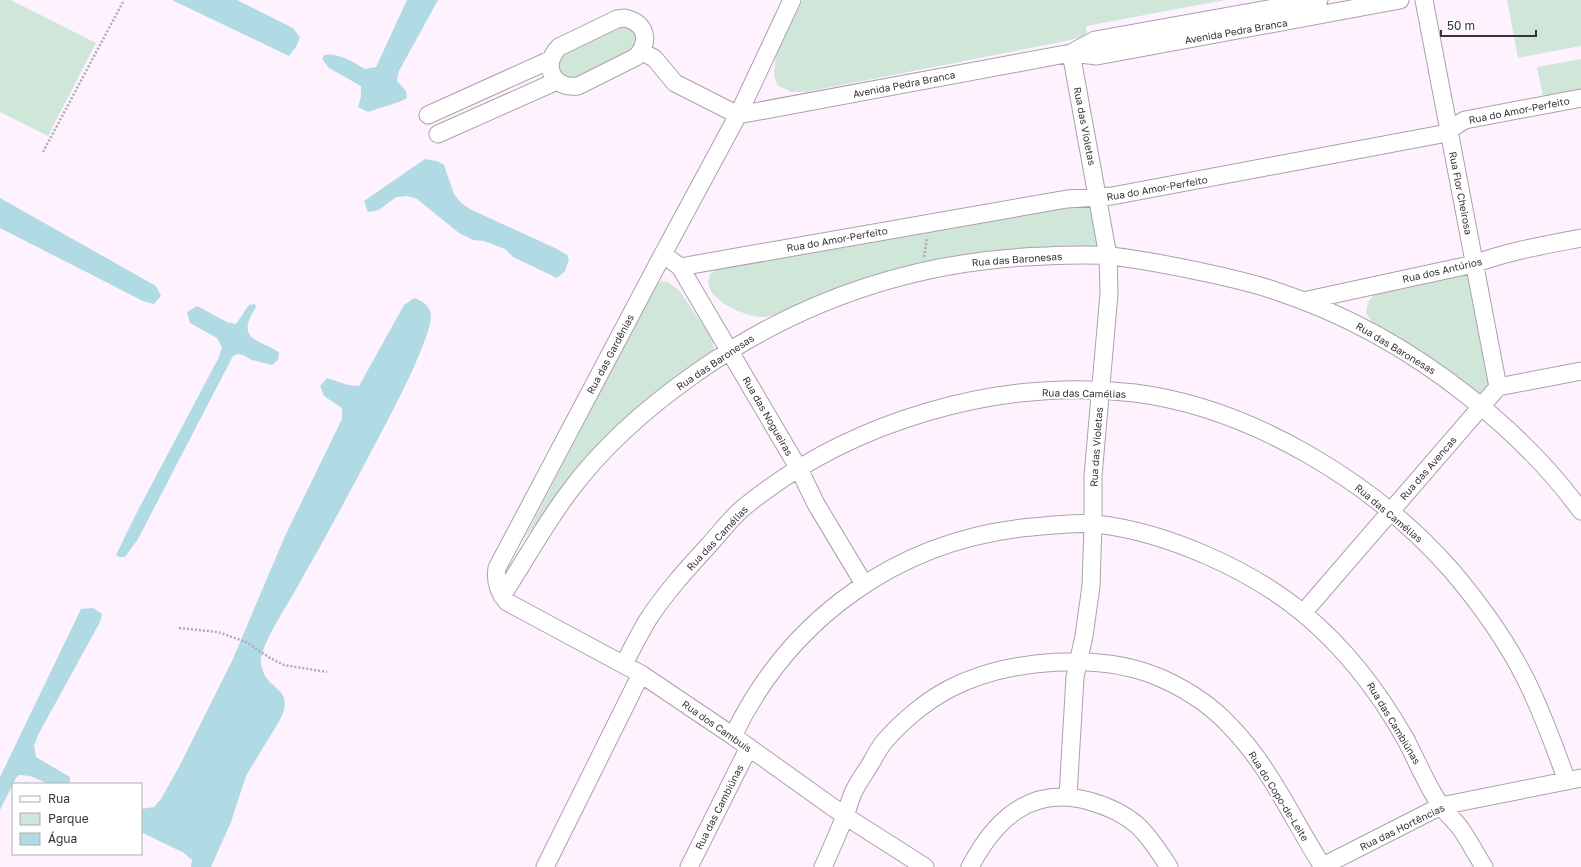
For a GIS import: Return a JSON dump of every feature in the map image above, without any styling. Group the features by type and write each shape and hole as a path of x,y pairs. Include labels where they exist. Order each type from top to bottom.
{"street":[{"name":"Rua das Gardênias","path":"502,596 496,577 497,568 738,115 792,0"},
{"name":"Avenida Pedra Branca","path":"1071,53 1095,40 1319,0"},
{"name":"Avenida Pedra Branca","path":"738,115 1071,53 1097,56 1400,0"},
{"name":"Rua Flor Cheirosa","path":"1424,0 1498,387"},
{"path":"624,18 632,20 643,30 645,45 642,52 636,57 578,86 563,85 552,75 550,68 550,60 553,53 559,47 617,19 624,18"},
{"path":"642,52 654,58 675,83 738,115"},
{"name":"Rua das Violetas","path":"1068,796 1072,704 1091,586 1094,524 1093,476 1109,294 1108,256 1099,198 1071,53"},
{"path":"428,115 550,60"},
{"path":"438,134 557,81"},
{"name":"Rua do Amor-Perfeito","path":"680,267 1067,199 1099,198 1434,136 1449,131 1465,120 1581,98"},
{"name":"Rua dos Antúrios","path":"1303,301 1474,264 1508,253 1581,238"},
{"name":"Rua das Nogueiras","path":"663,254 680,267 730,350 799,469 816,504 864,584"},
{"name":"Rua das Baronesas","path":"502,596 568,492 592,464 621,434 656,404 694,374 730,350 765,329 816,305 872,284 921,271 971,262 1018,257 1108,256 1182,268 1274,290 1346,319 1380,336 1420,361 1481,407 1533,454 1580,508"},
{"path":"1498,387 1581,371"},
{"name":"Rua das Avencas","path":"1303,613 1498,387"},
{"name":"Rua das Camélias","path":"624,664 646,623 670,590 740,511 766,491 799,469 857,438 891,424 961,403 1029,393 1063,390 1137,394 1174,401 1207,410 1245,423 1275,436 1312,456 1356,485 1390,511 1430,548 1452,572 1499,634 1522,672 1574,779"},
{"name":"Rua das Cambiúnas","path":"733,736 745,711 760,688 795,643 834,606 864,584 911,559 943,546 974,537 1014,529 1054,525 1094,524 1116,527 1182,546 1213,558 1244,574 1276,594 1303,613 1329,636 1369,682 1384,703 1406,740 1441,806 1460,828 1484,867"},
{"name":"Rua dos Cambuís","path":"502,596 507,602 641,674 749,747 845,816 925,867"},
{"name":"Rua do Copo-de-Leite","path":"823,867 845,816 853,792 884,743 914,713 948,689 981,676 1009,668 1041,662 1078,662 1110,665 1140,671 1162,678 1181,688 1231,726 1260,764 1322,867"},
{"path":"545,867 641,674"},
{"name":"Rua das Cambiúnas","path":"689,867 749,747"},
{"name":"Rua das Hortências","path":"1322,867 1441,806 1574,779"},
{"path":"970,867 987,837 1010,815 1023,806 1038,800 1068,796 1098,803 1126,816 1139,826 1169,867"}],"path":[{"path":"43,152 124,0"},
{"path":"921,271 930,223"},
{"path":"179,628 218,632 236,638 255,647 275,662 284,665 327,672"}],"green space":[{"path":"0,0 11,0 96,43 48,136 0,112"},
{"path":"803,0 1225,0 1086,26 1087,36 1061,42 806,92 791,92 777,85 774,74 776,55"},
{"path":"1507,0 1581,0 1581,46 1518,58"},
{"path":"624,26 633,30 637,38 632,51 576,78 566,78 559,71 558,62 563,53"},
{"path":"1581,59 1581,94 1544,101 1537,67"},
{"path":"1089,202 1095,203 1101,244 1098,247 1048,247 998,250 924,262 899,268 782,313 767,317 745,314 726,305 711,291 708,283 710,275 717,269"},
{"path":"1469,272 1490,385 1480,397 1424,355 1372,322 1366,313 1368,302 1376,292"},
{"path":"666,281 678,289 713,339 714,353 560,494 524,539 655,287 660,282"}],"water":[{"path":"172,0 237,0 293,28 300,37 296,47 289,56"},
{"path":"407,0 438,0 399,71 397,81 406,91 407,98 368,112 358,107 361,97 361,86 329,68 322,59 324,55 329,54 340,56 365,69 376,67"},
{"path":"425,159 437,161 444,165 454,194 461,203 470,209 567,255 569,259 565,271 557,278 513,257 505,249 484,241 473,240 459,233 417,199 407,196 396,197 379,210 368,212 364,201"},
{"path":"0,198 156,286 161,296 154,304 143,301 0,228"},
{"path":"414,298 421,301 429,308 431,320 421,351 403,390 331,527 268,640 261,659 261,665 269,681 282,694 284,708 281,718 246,776 231,822 211,867 191,867 192,860 184,853 142,832 142,809 154,807 161,799 180,765 232,661 285,536 342,419 342,408 324,396 320,386 327,378 348,385 359,386 404,305"},
{"path":"255,304 256,307 250,318 248,332 256,340 279,352 278,360 272,365 252,360 243,355 238,354 233,356 138,539 125,557 119,557 116,555 136,514 218,359 222,348 217,338 190,323 187,312 197,306 227,322 236,324 249,305"},
{"path":"93,608 102,614 100,622 38,735 34,746 36,757 70,777 70,783 47,783 30,776 19,775 12,783 12,786 0,810 0,777 81,609"}]}
